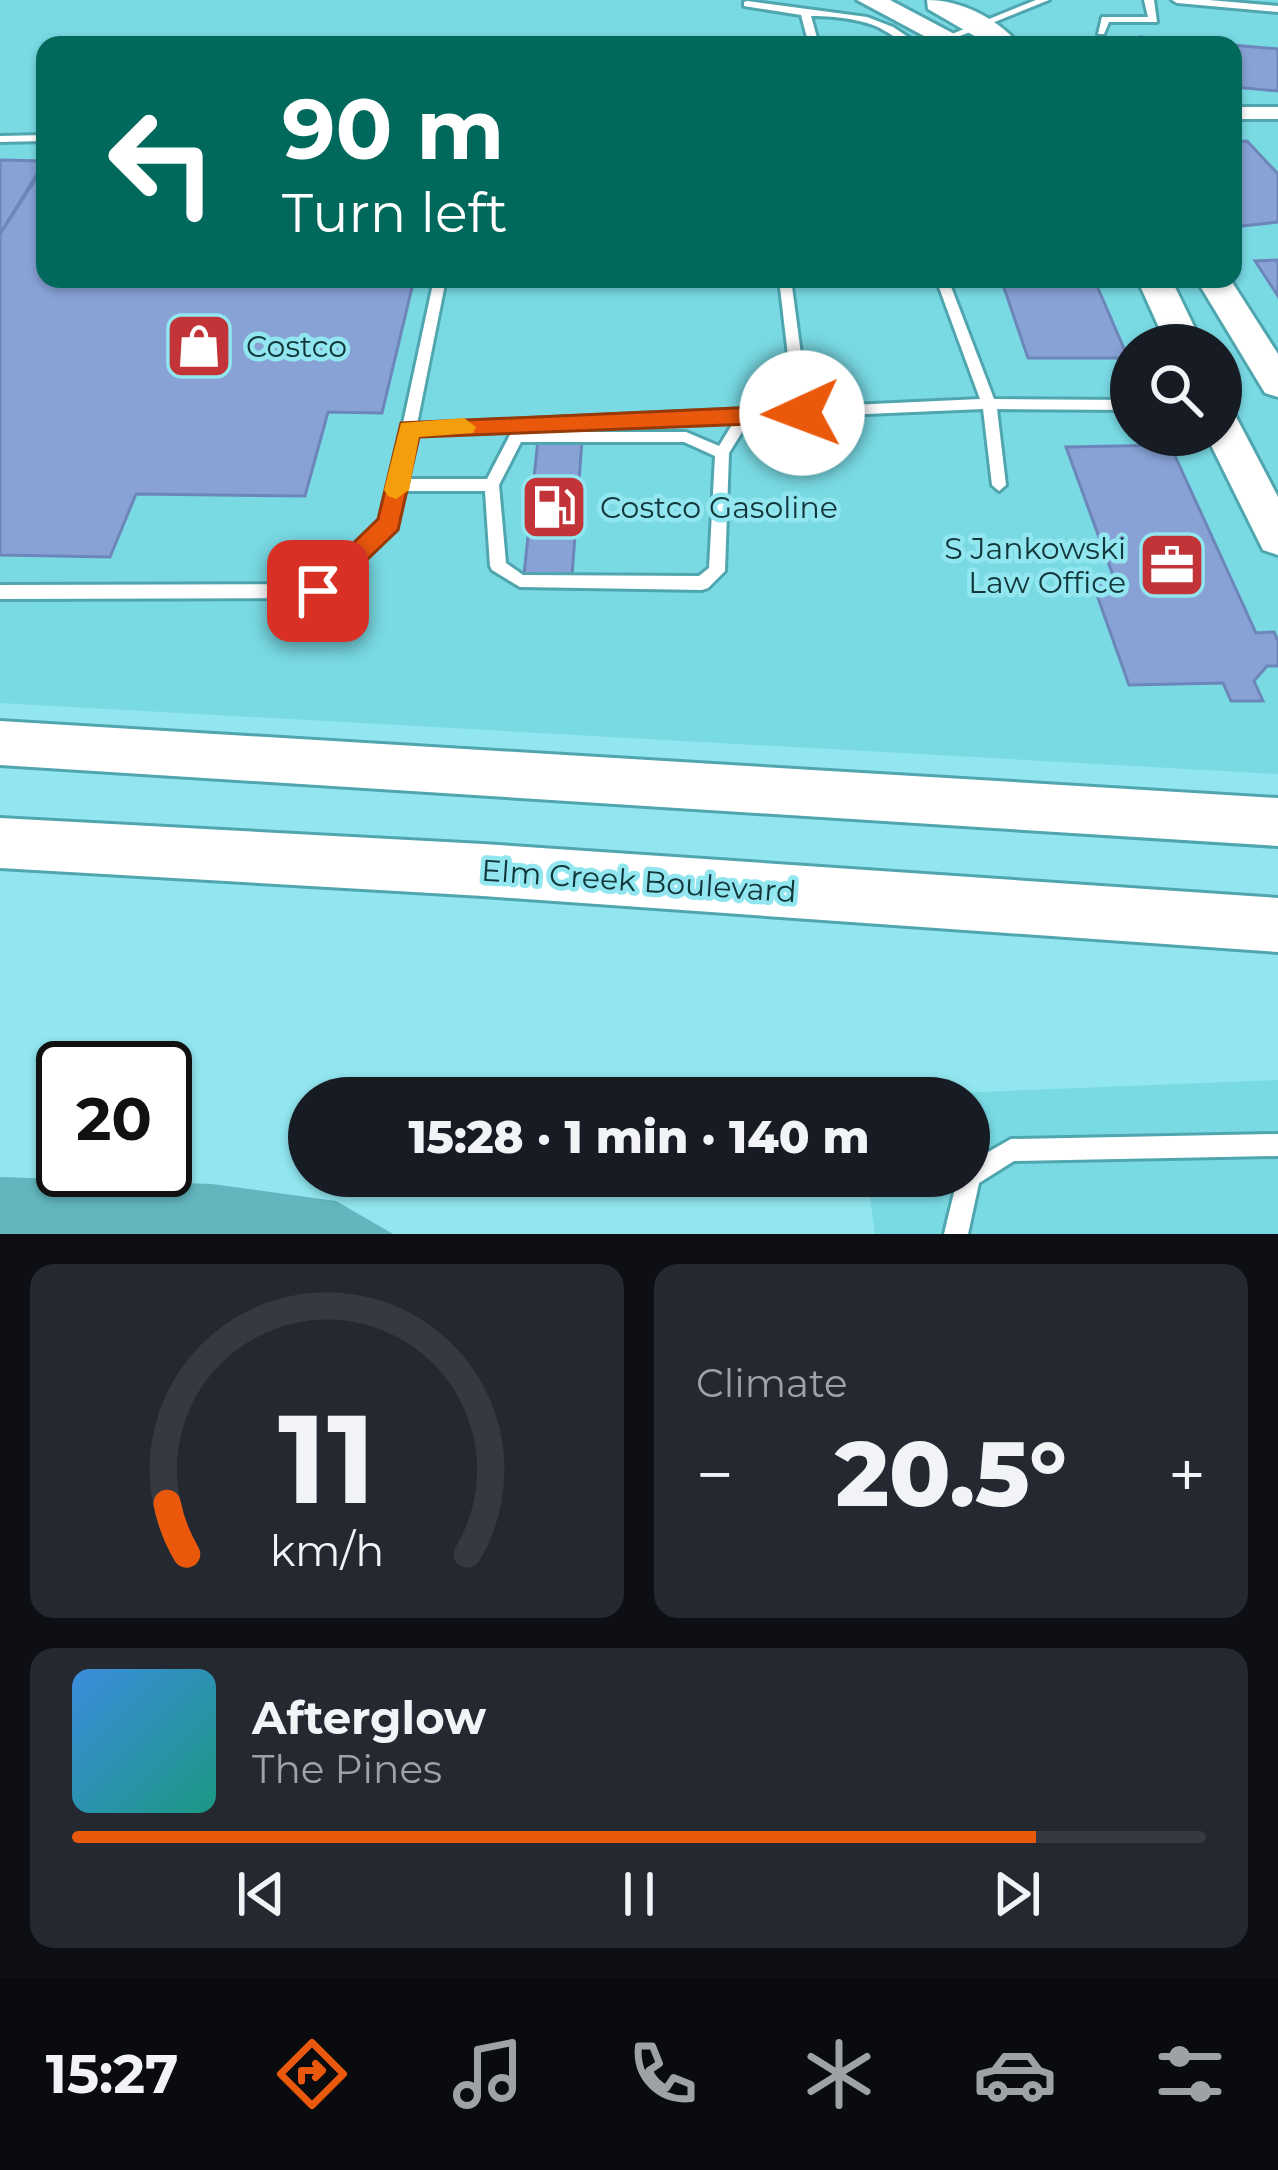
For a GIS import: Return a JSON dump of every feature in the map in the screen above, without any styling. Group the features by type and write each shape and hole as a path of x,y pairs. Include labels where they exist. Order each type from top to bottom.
{"main road":[{"path":"870,0 964,35"},
{"path":"928,0 964,35"},
{"path":"1158,288 1175,324"},
{"path":"1219,288 1278,384"},
{"path":"1237,456 1278,538"},
{"path":"0,743 1278,821"},
{"name":"Elm Creek Boulevard","path":"0,843 483,870 1278,925"}],"street":[{"path":"1242,112 1278,113"}],"lane":[{"path":"964,35 1044,0"},
{"path":"1101,32 1106,19 1154,20 1149,0"},
{"path":"1178,0 1278,9"},
{"path":"754,3 806,14 853,16 883,24 902,36"},
{"path":"806,14 812,36"},
{"path":"0,139 36,138"},
{"path":"0,592 318,591 389,524 438,288"},
{"path":"786,288 802,413"},
{"path":"945,288 989,404 999,485"},
{"path":"409,429 989,404 1110,405"},
{"path":"722,453 686,437 516,437 492,485 498,566 520,581 702,583 717,571 722,453 745,416"},
{"path":"397,485 492,485"},
{"path":"990,1163 1011,1150 1278,1144"},
{"path":"956,1234 964,1197"}],"shaded area":[{"path":"0,0 1278,0 1278,774 0,703"},
{"path":"1278,1080 1278,1234 875,1234 870,1197 990,1197 990,1092"},
{"path":"0,1177 36,1178 36,1197 192,1197 192,1183 336,1201 393,1234 0,1234"}],"building":[{"path":"1242,46 1278,49 1278,91 1242,88"},
{"path":"1242,141 1247,141 1278,174 1278,222 1242,226"},
{"path":"0,160 36,161 36,176 0,234"},
{"name":"Costco","path":"36,179 36,288 412,288 382,413 328,412 305,496 136,494 110,557 0,555 0,234"},
{"path":"1278,260 1278,296 1255,261"},
{"path":"1004,288 1098,288 1113,324 1110,358 1028,358"},
{"name":"Costco Gasoline","path":"538,439 582,440 572,576 524,575"},
{"path":"1110,446 1110,456 1175,456 1256,633 1274,632 1278,641 1278,666 1267,666 1254,681 1263,701 1231,701 1223,683 1129,685 1092,581 1115,581 1066,447"}],"slow traffic":[{"path":"396,490 409,429 464,427"}],"place":[{"name":"Costco","path":"199,346"},
{"name":"Costco Gasoline","path":"554,507"},
{"name":"S Jankowski Law Office","path":"1172,565"}],"route":[{"path":"318,591 389,524 409,429 802,413"}]}
